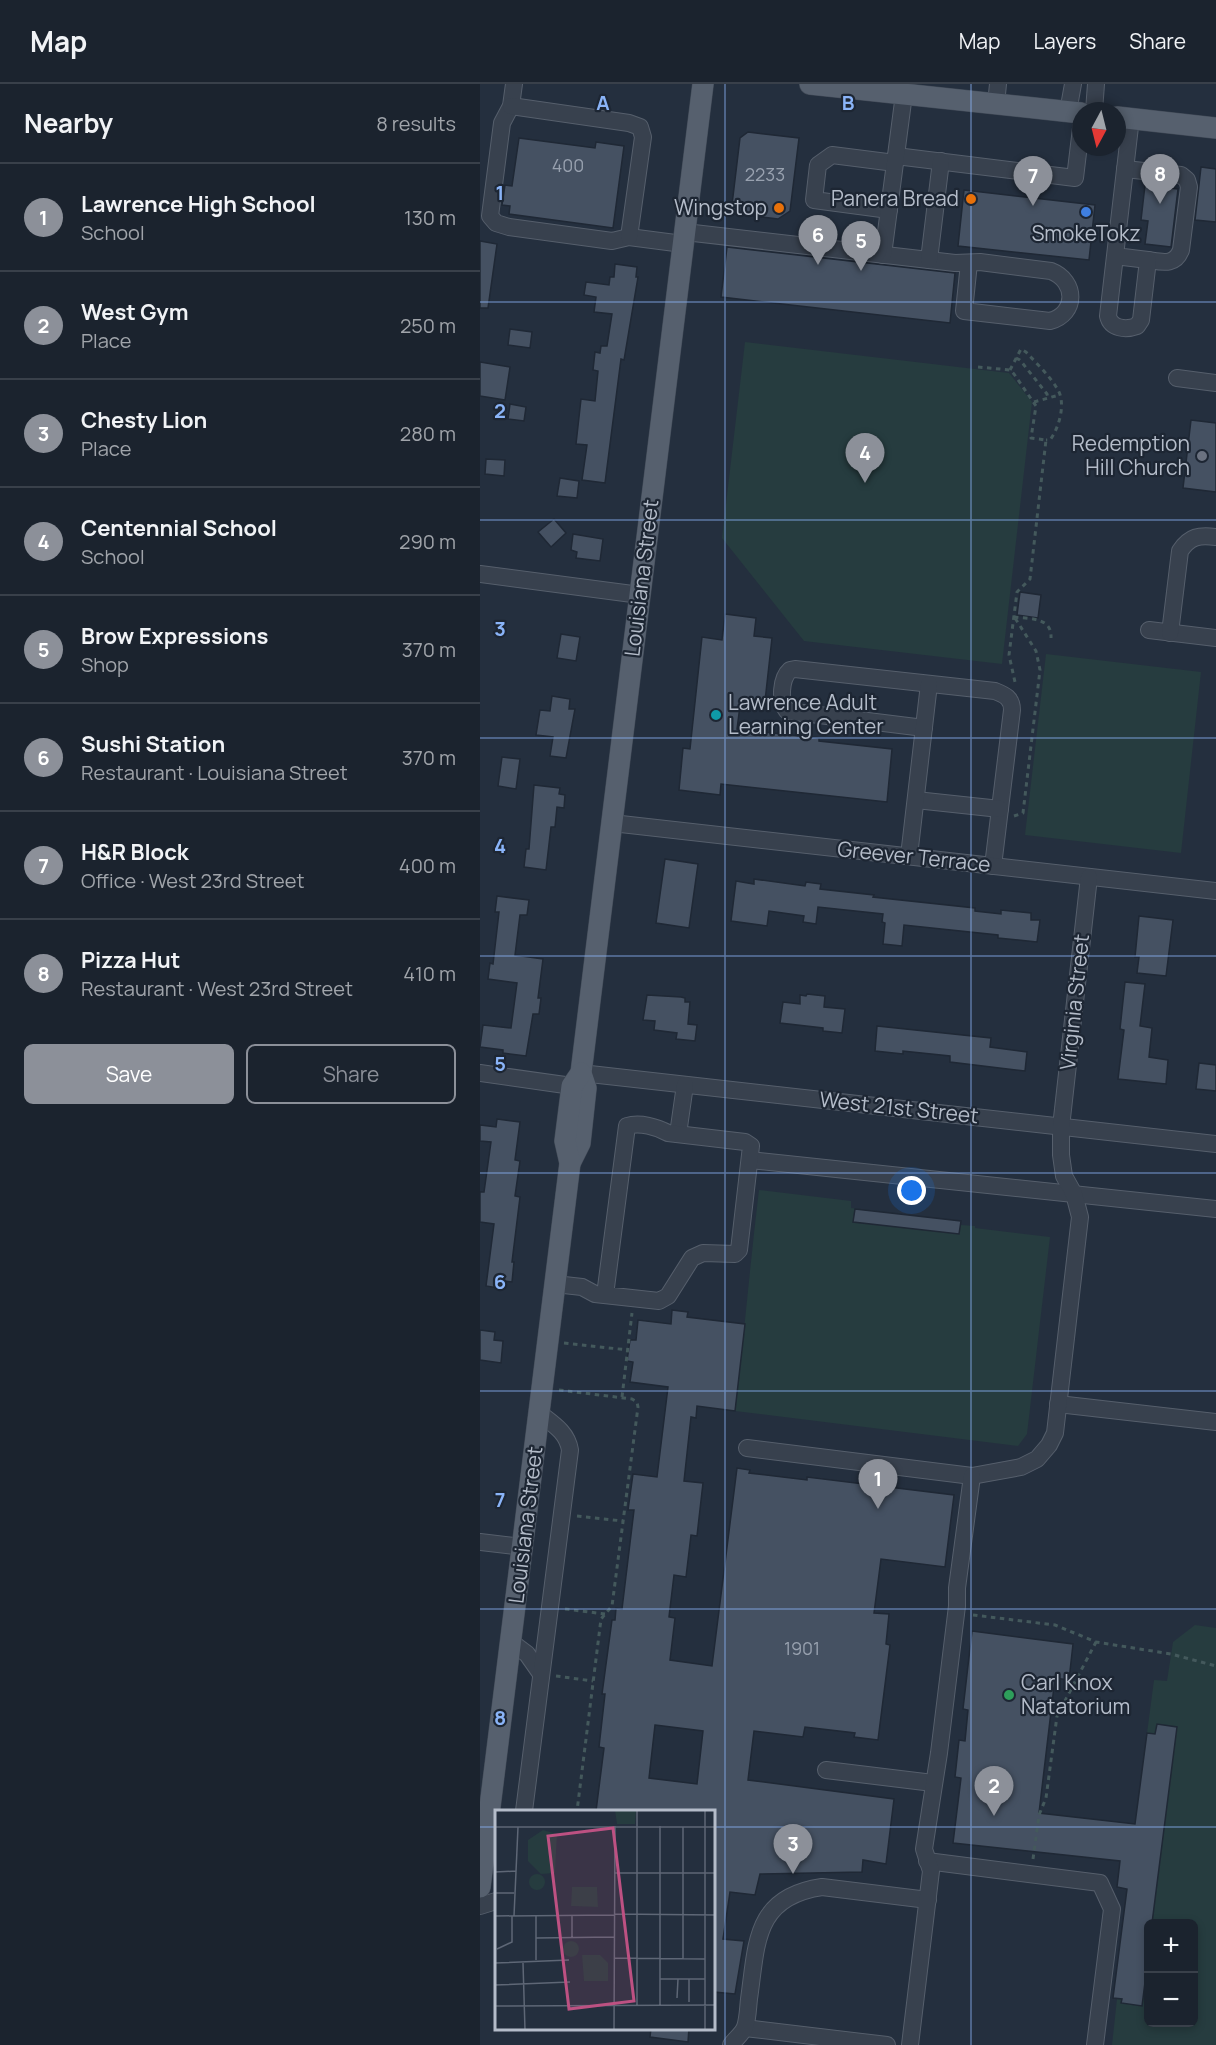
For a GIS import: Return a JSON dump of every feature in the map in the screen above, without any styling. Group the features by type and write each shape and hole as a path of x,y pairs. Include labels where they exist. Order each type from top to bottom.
{"main road":[{"name":"Louisiana Street","path":"480,1887 570,1163 580,1143 586,1088 577,1079 612,823 703,84"},
{"path":"815,84 997,94 1072,116"},
{"path":"1126,118 1216,128"}],"street":[{"path":"514,84 511,106 502,123 499,146 490,216 496,223 509,227 612,241 628,237 684,238 929,260 980,262 1051,271 1066,280 1070,290 1067,310 1061,318 1050,321 964,310 969,263"},
{"path":"1073,84 1075,102"},
{"path":"1095,102 1096,84"},
{"path":"884,255 896,160 893,90"},
{"path":"511,106 629,123 640,127 642,137 628,237"},
{"path":"889,210 814,200 818,165 832,155 941,161 1075,178 1076,156"},
{"path":"1125,156 1108,316 1109,322 1115,327 1130,328 1137,326 1141,320 1148,260"},
{"path":"929,260 941,161"},
{"path":"1115,256 1167,262 1179,257 1187,198 1187,180 1181,175 1125,169"},
{"path":"1177,378 1216,383"},
{"path":"1170,633 1180,551 1187,541 1198,535 1216,537"},
{"path":"480,574 640,595"},
{"path":"1149,630 1216,638"},
{"path":"924,728 787,711 782,702 785,676 790,670 795,669 1004,694 1009,699 1012,710 1007,813 993,866"},
{"path":"909,856 929,684"},
{"path":"916,800 1007,813"},
{"name":"Greever Terrace","path":"612,823 1216,891"},
{"name":"Virginia Street","path":"747,1448 972,1476 1021,1467 1037,1458 1049,1445 1055,1433 1080,1216 1074,1194 1065,1176 1061,1155 1061,1126 1089,877"},
{"name":"West 21st Street","path":"480,1074 685,1084 1216,1144"},
{"path":"673,1134 685,1084"},
{"path":"555,1284 582,1287 596,1294 640,1304 659,1301 668,1296 692,1258 703,1253 735,1254 739,1250 752,1146 745,1142 673,1134 658,1128 627,1126 624,1133 605,1295"},
{"path":"750,1160 1216,1209"},
{"path":"1058,1404 1216,1422"},
{"path":"524,1810 546,1675 570,1450 568,1440 561,1431 539,1413"},
{"path":"910,2045 931,1871 924,1849 939,1754 972,1476"},
{"path":"480,1542 523,1547"},
{"path":"511,1642 527,1654 546,1675"},
{"path":"826,1770 933,1783"},
{"path":"927,1861 1100,1883 1112,1909 1095,2045"},
{"path":"731,2045 745,2028 757,1942 763,1922 774,1907 789,1896 806,1889 822,1887 928,1900"},
{"path":"480,1906 495,1901"},
{"path":"745,2028 887,2045"}],"path":[{"path":"978,367 1010,370 1036,406 1031,438 1050,440 1056,431 1061,404 1058,390 1021,349 1010,370"},
{"path":"1016,358 1020,360 1048,398"},
{"path":"1034,402 1059,395"},
{"path":"1015,683 1009,655 1017,592 1030,579 1046,440"},
{"path":"1014,617 1040,620 1046,623 1051,631 1051,638"},
{"path":"1007,813 1023,813 1040,670 1036,651 1014,617"},
{"path":"622,1398 628,1350 640,1304"},
{"path":"561,1342 628,1350"},
{"path":"556,1389 633,1399 637,1402 638,1407 612,1606 601,1619 577,1810"},
{"path":"571,1515 623,1521"},
{"path":"560,1608 605,1614"},
{"path":"956,1613 1054,1625 1096,1642 1171,1654 1216,1665"},
{"path":"1031,1874 1039,1815 1046,1798 1057,1716 1096,1642"},
{"path":"546,1675 593,1681"}],"green space":[{"path":"745,342 1009,373 1032,402 1002,664 804,641 722,538"},
{"path":"1046,654 1201,672 1181,853 1025,835"},
{"path":"759,1190 851,1201 851,1208 961,1221 961,1225 975,1226 975,1228 1050,1237 1027,1434 1018,1446 735,1411"},
{"path":"1195,1625 1216,1628 1216,2045 1112,2045 1117,1999 1113,1998 1127,1889 1117,1887 1123,1839 1133,1840 1154,1680 1167,1681 1173,1642"}],"building":[{"path":"748,132 799,138 790,211 778,219 731,213 740,138"},
{"path":"519,138 595,148 596,142 624,146 613,228 509,214 510,206 502,205 505,185 512,186"},
{"path":"1201,167 1216,169 1216,222 1195,220"},
{"path":"1145,185 1178,189 1171,247 1145,244 1148,221 1141,220"},
{"path":"964,190 1095,205 1089,260 958,246"},
{"path":"480,241 497,244 488,308 480,308"},
{"path":"727,247 955,273 950,323 721,297"},
{"path":"615,264 637,267 636,277 638,277 624,360 621,359 605,483 582,480 587,445 576,444 581,399 595,401 598,371 593,370 595,352 600,353 601,346 607,346 612,314 594,312 596,297 584,295 586,282 609,285 610,277 614,277"},
{"path":"510,329 532,332 530,348 508,345"},
{"path":"480,362 510,367 505,400 480,396"},
{"path":"510,404 526,407 524,421 508,419"},
{"name":"Redemption Hill Church","path":"1191,420 1216,423 1216,492 1183,488"},
{"path":"486,459 505,460 504,476 485,474"},
{"path":"560,478 579,481 577,498 557,496"},
{"path":"554,519 566,533 551,547 538,532"},
{"path":"573,534 603,539 600,561 576,558 577,552 571,550"},
{"path":"1020,592 1041,595 1038,618 1017,615"},
{"name":"Lawrence Adult Learning Center","path":"725,614 756,618 754,636 772,638 765,701 741,698 737,729 892,749 887,802 721,784 720,795 679,790 683,748 690,749 702,637 722,640"},
{"path":"561,634 580,637 576,661 557,658"},
{"path":"552,696 570,699 569,709 575,709 566,758 550,756 553,737 536,735 540,710 550,711"},
{"path":"502,757 520,759 516,789 498,786"},
{"path":"534,785 560,788 559,794 565,795 564,808 557,807 555,827 551,827 546,870 524,867 526,849 529,849"},
{"path":"665,859 698,864 689,928 656,923"},
{"path":"754,879 805,886 806,882 821,884 820,889 975,908 975,911 1001,914 1001,910 1031,913 1031,920 1040,920 1037,942 998,938 998,935 904,925 902,946 883,944 885,923 882,922 883,914 818,907 816,924 803,922 804,916 769,911 767,926 731,921 736,881 754,884"},
{"path":"497,896 529,900 527,915 520,915 515,955 543,959 538,998 541,998 539,1014 533,1014 526,1056 480,1047 483,1025 511,1028 517,983 488,979 490,963 493,964 499,912 495,912"},
{"path":"1139,916 1173,920 1166,976 1137,973 1139,957 1135,957"},
{"path":"1125,982 1145,984 1140,1026 1152,1028 1149,1057 1168,1060 1166,1084 1118,1079 1124,1030 1120,1029"},
{"path":"807,994 825,996 824,1007 845,1009 842,1033 823,1031 823,1028 780,1023 783,1002 800,1004 800,995 806,996"},
{"path":"647,995 681,997 685,998 685,1002 690,1002 688,1024 697,1025 695,1041 676,1039 677,1033 654,1030 655,1021 643,1020"},
{"path":"877,1026 991,1038 990,1047 1027,1052 1025,1071 950,1062 950,1056 903,1051 903,1054 875,1051"},
{"path":"1199,1063 1216,1065 1216,1091 1196,1089"},
{"path":"497,1119 520,1122 515,1160 520,1161 515,1196 520,1197 512,1262 514,1262 512,1282 505,1281 504,1289 486,1286 494,1224 480,1222 480,1192 484,1192 491,1142 480,1141 480,1125 496,1127"},
{"path":"855,1209 961,1221 959,1234 853,1222"},
{"path":"672,1310 688,1312 687,1317 745,1324 735,1411 697,1406 696,1418 691,1417 684,1481 703,1483 697,1536 691,1535 686,1577 674,1575 669,1617 675,1618 670,1660 712,1666 737,1468 750,1470 749,1473 807,1480 807,1477 954,1495 945,1567 881,1559 874,1613 889,1614 886,1644 890,1645 878,1740 854,1737 855,1733 805,1727 803,1737 754,1731 748,1780 894,1799 886,1864 863,1860 862,1872 760,1874 755,1895 730,1892 723,1939 744,1941 735,1994 716,1992 716,1810 596,1810 604,1748 599,1747 605,1694 602,1694 612,1620 615,1620 616,1608 622,1609 634,1510 628,1510 633,1474 657,1477 668,1387 630,1382 633,1362 627,1361 630,1340 636,1340 638,1320 671,1324","holes":["655,1725 703,1731 697,1784 649,1778"]},
{"path":"480,1330 495,1332 494,1340 503,1341 501,1363 480,1360"},
{"path":"972,1631 1073,1644 1069,1680 1055,1678 1039,1813 1135,1824 1147,1733 1155,1734 1157,1724 1177,1727 1153,1919 1144,1919 1142,2006 1121,2003 1122,1999 1113,1998 1127,1889 1117,1887 1120,1861 953,1843 961,1778 955,1777 959,1740 965,1741 968,1710 963,1709"},
{"path":"651,2030 689,2030 688,2042 650,2037"}],"place":[{"name":"Panera Bread","path":"971,199"},
{"name":"Pizza Hut","path":"1160,204"},
{"name":"H&R Block","path":"1033,206"},
{"name":"Wingstop","path":"779,208"},
{"name":"SmokeTokz","path":"1086,212"},
{"name":"Sushi Station","path":"818,265"},
{"name":"Brow Expressions","path":"861,271"},
{"name":"Redemption Hill Church","path":"1202,456"},
{"name":"Centennial School","path":"865,483"},
{"name":"Lawrence Adult Learning Center","path":"716,715"},
{"name":"Lawrence High School","path":"878,1509"},
{"name":"Carl Knox Natatorium","path":"1009,1695"},
{"name":"West Gym","path":"994,1816"},
{"name":"Chesty Lion","path":"793,1874"}]}
